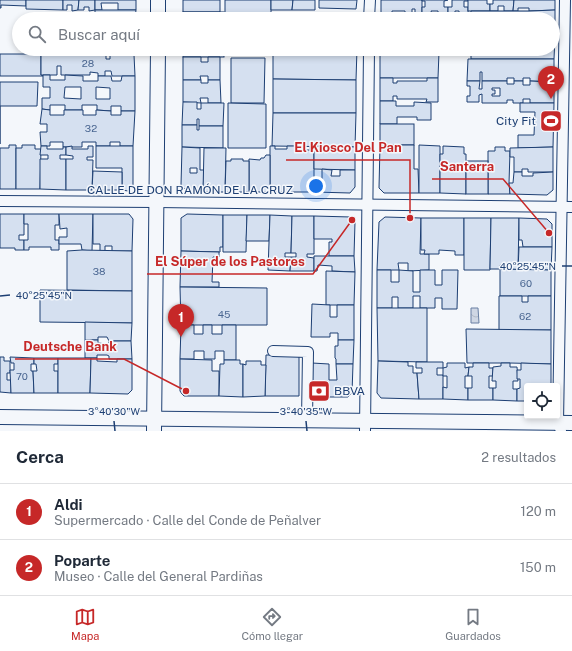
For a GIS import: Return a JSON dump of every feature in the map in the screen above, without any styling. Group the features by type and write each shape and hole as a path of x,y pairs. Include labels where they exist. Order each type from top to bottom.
{"street":[{"path":"158,0 158,12"},
{"path":"370,0 370,12"},
{"path":"0,417 154,424 307,420 365,426 564,426 562,207 565,0"},
{"path":"154,424 158,56"},
{"path":"365,426 369,56"},
{"name":"CALLE DE DON RAMÓN DE LA CRUZ","path":"0,202 156,202 572,207"},
{"path":"273,351 308,352 307,420"}],"water":[{"path":"471,308 478,308 479,323 471,323"}],"building":[{"path":"0,0 26,0 26,6 1,5 0,8"},
{"path":"26,0 63,0 63,10 26,9"},
{"path":"63,0 79,0 78,10 72,11 72,5 67,5 67,10 63,10"},
{"path":"79,0 95,0 95,10 89,11 89,7 84,7 84,10 78,10"},
{"path":"95,0 136,0 136,10 118,10 118,3 101,3 102,10 95,10"},
{"path":"183,0 220,0 220,12 183,12"},
{"path":"225,0 271,0 271,12 225,12"},
{"path":"271,0 293,0 292,10 271,10"},
{"path":"293,0 315,0 315,10 292,10"},
{"path":"319,0 357,0 356,9 319,8"},
{"path":"381,0 422,0 422,12 415,12 415,9 412,9 412,12 381,12"},
{"path":"448,0 444,1 444,7 448,7 448,12 422,12 422,7 425,7 425,1 422,1"},
{"path":"452,0 468,0 464,1 464,7 468,7 468,12 448,12 448,7 452,7"},
{"path":"468,0 487,0 487,4 490,4 490,11 468,11"},
{"path":"493,0 514,0 513,11 504,11 504,6 498,6 498,11 490,11 490,4 493,4"},
{"path":"514,0 555,0 555,10 529,11 529,8 518,8 518,11 513,11"},
{"path":"95,10 136,10 136,12 95,12"},
{"path":"555,10 555,12 471,12 471,11"},
{"path":"0,54 12,54 12,56 41,56 41,75 43,76 0,76"},
{"path":"41,56 106,56 106,59 110,59 110,56 134,56 135,76 112,76 111,71 105,71 105,76 98,76 98,73 90,72 90,75 61,75 61,66 57,66 57,75 41,75"},
{"path":"183,56 224,56 224,57"},
{"path":"273,56 357,56 356,80 273,79"},
{"path":"380,56 439,56 438,78 380,78"},
{"path":"471,56 554,56 554,59 471,59"},
{"path":"183,57 201,57 201,62 208,62 208,57 220,57 220,80 208,80 208,76 200,76 201,80 183,80"},
{"path":"231,58 265,58 264,103 231,103"},
{"path":"468,59 554,59 554,82 530,81 530,78 523,78 523,81 514,81 514,78 507,78 507,81 482,81 482,72 480,72 480,81 467,81"},
{"path":"43,75 50,75 50,80 65,80 65,75 83,76 83,81 98,81 98,76 111,76 112,81 121,81 122,76 135,76 135,111 121,111 121,106 111,106 111,111 97,110 97,105 82,105 82,110 65,110 65,105 50,105 50,110 42,109 42,98 50,98 50,87 43,87","holes":["65,87 81,87 81,99 64,98","96,87 110,88 110,99 96,99"]},
{"path":"380,78 393,78 393,83 397,83 397,81 427,81 427,78 438,78 438,102 426,102 427,99 397,99 397,96 393,96 393,101 380,101"},
{"path":"273,79 356,80 356,113 273,113"},
{"path":"183,80 201,80 201,83 208,83 208,80 220,80 221,103 208,103 208,98 200,98 201,103 183,102"},
{"path":"467,81 480,81 479,89 482,89 482,81 507,81 507,84 514,84 514,81 523,81 523,85 530,85 530,81 554,82 554,103 530,103 530,99 523,99 523,103 513,103 513,100 507,100 507,103 482,103 482,94 479,95 479,102 467,102 467,96 470,96 470,86 467,86","holes":["492,88 500,88 500,96 492,96 492,94 495,94 495,90 492,90"]},
{"path":"0,82 38,82 37,106 0,106"},
{"path":"380,101 396,101 396,106 414,106 414,102 431,103 431,120 417,120 417,117 397,117 397,124 380,124"},
{"path":"183,102 197,102 197,109 201,109 201,103 224,103 223,126 199,126 199,119 197,119 197,125 182,125"},
{"path":"228,103 266,104 266,148 228,148"},
{"path":"520,103 554,103 553,147 518,148 518,135 534,135 535,112 520,112"},
{"path":"42,109 50,110 50,115 64,115 64,110 83,110 83,115 96,115 96,110 111,111 111,115 121,115 121,111 135,111 133,146 120,146 120,142 110,142 110,146 96,146 96,142 82,142 82,147 63,147 63,142 50,142 50,146 41,146 40,132 47,132 47,124 40,124"},
{"path":"273,113 356,113 355,147 272,146"},
{"path":"380,124 414,124 414,145 380,145"},
{"path":"182,125 197,125 197,130 199,130 199,126 223,126 223,148 182,147"},
{"path":"9,145 16,145 16,189 0,189 0,148 9,148"},
{"path":"22,145 35,145 35,149 41,149 40,189 16,189 16,148 22,148"},
{"path":"380,145 414,145 414,169 418,169 419,193 384,193 379,188"},
{"path":"419,145 440,146 440,193 419,193"},
{"path":"41,146 47,146 47,149 63,149 63,147 66,147 66,155 60,155 60,159 66,159 66,190 40,189 40,159 48,159 48,155 40,155"},
{"path":"72,146 72,149 88,149 88,146 93,146 93,157 87,157 87,160 93,160 92,190 66,190 66,159 73,159 73,156 66,155 66,147"},
{"path":"96,146 133,146 133,185 128,191 122,190 122,168 96,168"},
{"path":"270,146 275,146 275,149 287,149 287,146 297,146 297,150 310,150 310,147 314,146 314,192 270,192"},
{"path":"314,146 355,147 355,170 314,169"},
{"path":"443,146 464,147 464,154 466,154 466,194 440,193 440,154 443,154"},
{"path":"182,147 200,148 200,170 204,170 203,192 187,191 181,185","holes":["190,168 197,168 197,173 190,173"]},
{"path":"495,147 505,147 505,151 510,151 510,194 488,194 488,151 495,151"},
{"path":"553,147 553,172 528,172 528,169 522,169 522,172 514,172 514,157 510,157 510,148"},
{"path":"204,148 226,148 225,192 203,192"},
{"path":"266,155 270,155 270,192 249,192 249,159 260,160"},
{"path":"231,159 243,159 243,161 249,161 249,192 225,192 226,161 231,161"},
{"path":"466,161 488,161 488,194 466,194"},
{"path":"322,169 332,170 331,176 340,176 340,170 355,170 355,187 350,193 314,192 314,179 322,180"},
{"path":"93,171 122,172 122,190 92,190"},
{"path":"514,172 522,172 522,176 533,176 533,173 553,172 553,190 547,195 510,194 509,183 513,183"},
{"path":"0,214 24,214 24,235 19,235 19,240 24,240 24,250 15,250 15,248 0,248"},
{"path":"24,214 59,214 59,225 55,225 55,240 59,240 59,250 51,250 51,247 29,247 29,250 24,250 24,240 28,240 28,224 24,224"},
{"path":"59,214 93,214 92,251 82,250 81,244 59,244 59,237 67,237 67,228 60,229"},
{"path":"93,214 129,214 133,219 132,251 112,251 112,246 105,246 105,251 100,251 100,244 93,244"},
{"path":"187,214 223,215 223,247 220,247 220,252 181,251 181,218"},
{"path":"223,215 247,215 246,252 223,252"},
{"path":"247,215 270,215 269,241 246,241"},
{"path":"270,215 292,216 291,253 285,253 285,257 291,257 290,271 268,270"},
{"path":"292,216 314,216 314,254 307,254 307,257 314,258 314,271 290,271 291,257 296,257 296,253 291,253"},
{"path":"314,216 351,217 355,222 354,256 329,256 329,242 332,242 332,239 314,239"},
{"path":"385,217 421,218 420,254 429,254 429,270 408,271 408,263 398,263 399,270 377,270 379,222"},
{"path":"421,218 464,218 464,255 455,255 455,251 439,250 439,254 424,254 425,250 421,250"},
{"path":"464,218 491,218 490,270 464,270"},
{"path":"491,218 519,218 518,270 512,269 512,265 500,265 500,269 490,269"},
{"path":"519,218 547,219 552,224 552,247 523,247 522,240 519,240"},
{"path":"519,247 552,247 551,270 518,270"},
{"path":"67,251 132,251 132,291 67,290"},
{"path":"181,251 219,252 219,257 213,257 212,282 219,282 219,287 180,287"},
{"path":"314,256 354,256 355,272 332,271 332,266 318,265 317,271 314,271"},
{"path":"500,269 551,270 551,296 500,296"},
{"path":"377,270 391,270 391,282 399,282 399,270 413,271 413,292 420,292 420,270 435,270 435,285 442,285 442,270 458,270 457,309 442,309 442,298 435,298 435,308 420,308 420,296 413,296 413,308 398,308 398,297 392,297 392,308 377,308"},
{"path":"326,271 355,272 354,305 326,305"},
{"path":"180,287 267,288 267,325 181,325"},
{"path":"40,290 132,291 132,323 40,322"},
{"path":"499,296 522,296 522,302 528,302 528,296 551,296 551,330 499,330"},
{"path":"312,304 330,305 330,317 337,317 337,305 354,305 354,340 338,340 338,333 330,333 330,337 311,337"},
{"path":"377,308 427,308 427,362 378,361"},
{"path":"85,322 132,323 131,341 109,341 107,337 98,337 98,340 85,340"},
{"path":"181,325 194,325 194,334 203,334 203,325 212,325 212,334 222,334 222,325 236,325 236,360 224,360 224,351 215,351 215,359 204,359 204,351 194,351 194,359 180,359"},
{"path":"466,329 551,330 551,364 467,363"},
{"path":"85,340 98,340 98,343 107,344 109,341 131,341 132,359 109,359 109,356 107,355 97,355 97,358 85,358"},
{"path":"338,340 354,340 353,364 336,364 335,346 338,346"},
{"path":"266,355 299,355 299,396 265,396"},
{"path":"0,357 4,357 4,361 10,361 10,373 7,373 7,380 11,380 11,393 0,392"},
{"path":"10,357 34,358 34,364 31,364 31,371 33,371 34,393 11,393 10,370 14,370 14,363 11,363"},
{"path":"34,358 58,358 58,364 54,364 54,371 58,371 58,393 34,393 33,371 37,371 36,364 34,364"},
{"path":"58,358 91,358 90,393 58,393"},
{"path":"91,358 97,358 97,361 117,362 117,359 132,359 132,390 128,394 90,393"},
{"path":"180,359 212,360 212,371 219,371 219,396 184,396 180,391"},
{"path":"224,360 240,360 240,364 243,364 243,397 219,396 220,364 224,364"},
{"path":"246,361 261,361 261,365 266,365 265,396 243,397 243,364 246,365"},
{"path":"378,361 408,362 408,366 413,366 413,373 417,373 419,399 381,398 377,393"},
{"path":"416,362 443,362 443,368 437,368 437,375 443,375 443,399 419,399 417,373 422,373 422,368 416,368"},
{"path":"312,363 329,364 329,380 337,380 336,364 353,364 352,393 348,397 312,397"},
{"path":"447,363 465,363 465,368 469,367 468,376 465,376 465,388 468,388 468,400 443,399 443,387 447,388 447,376 443,376 443,368 447,367"},
{"path":"473,363 489,363 489,368 493,368 493,376 489,376 489,388 493,388 493,400 468,400 468,388 472,388 472,376 468,376 469,367 473,367"},
{"path":"501,363 510,363 510,367 517,367 518,381 513,381 513,389 517,389 517,401 493,400 493,388 496,388 496,381 492,381 493,367 501,366"},
{"path":"521,363 551,364 551,383 524,383 524,401 517,401 517,389 520,388 520,379 517,379 517,370 521,370"}],"place":[{"name":"Poparte","path":"551,99"},
{"name":"City Fit","path":"551,121"},
{"name":"El Kiosco Del Pan","path":"410,218"},
{"name":"El Súper de los Pastores","path":"352,220"},
{"name":"Santerra","path":"549,233"},
{"name":"Aldi","path":"181,337"},
{"name":"Deutsche Bank","path":"186,391"},
{"name":"BBVA","path":"319,391"}]}
